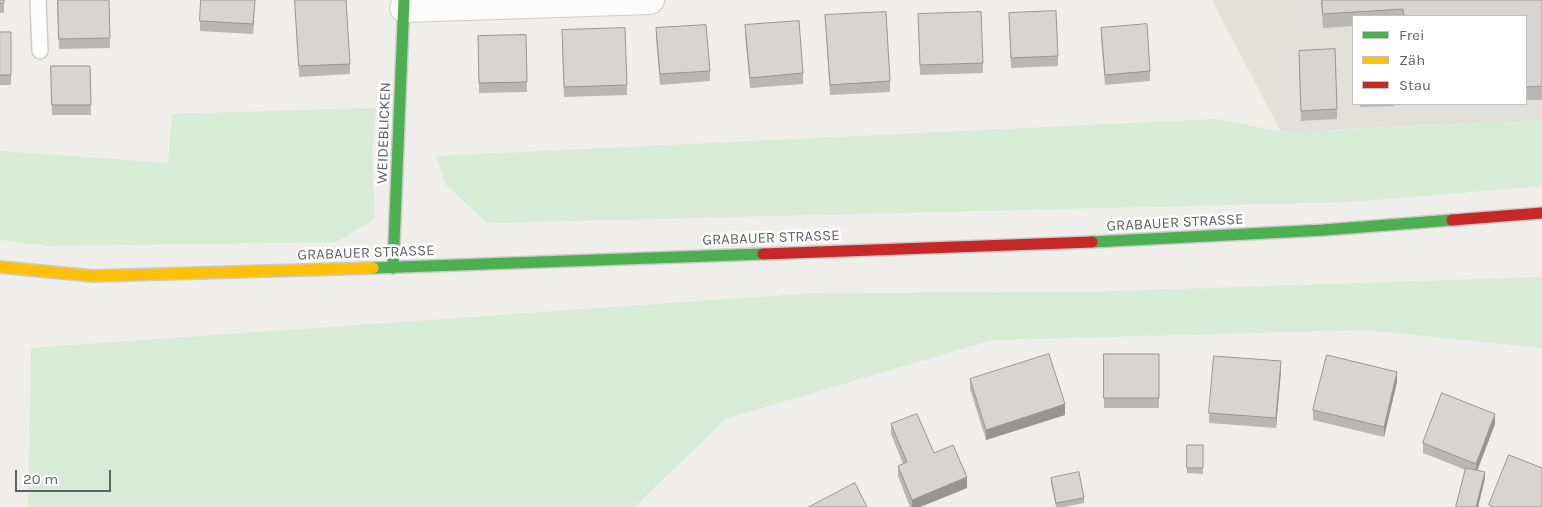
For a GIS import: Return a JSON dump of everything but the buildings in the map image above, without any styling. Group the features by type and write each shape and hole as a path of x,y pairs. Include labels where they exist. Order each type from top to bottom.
{"main road":[{"name":"WEIDEBLICKEN","path":"393,268 404,4"},
{"name":"GRABAUER STRASSE","path":"0,267 93,276 393,268 1106,242 1324,230 1542,212"}],"street":[{"path":"404,4 650,0"}],"lane":[{"path":"38,0 40,51"}],"shaded area":[{"path":"1212,0 1542,0 1542,120 1281,132"}],"green space":[{"path":"376,108 372,153 375,219 336,242 48,246 0,240 0,151 168,163 172,114"},
{"path":"1218,119 1282,132 1542,120 1542,186 1349,202 487,223 445,184 436,156"},
{"path":"1542,277 1542,348 1365,330 992,340 725,419 635,507 28,507 31,348 814,293 1088,292"}],"traffic: fast":[{"path":"393,268 404,0"},
{"path":"1092,242 1324,230 1452,220"},
{"path":"373,268 763,254"}],"traffic: slow":[{"path":"0,267 93,276 373,268"}],"traffic: jam":[{"path":"1452,220 1542,213"},
{"path":"763,254 1092,242"}]}
